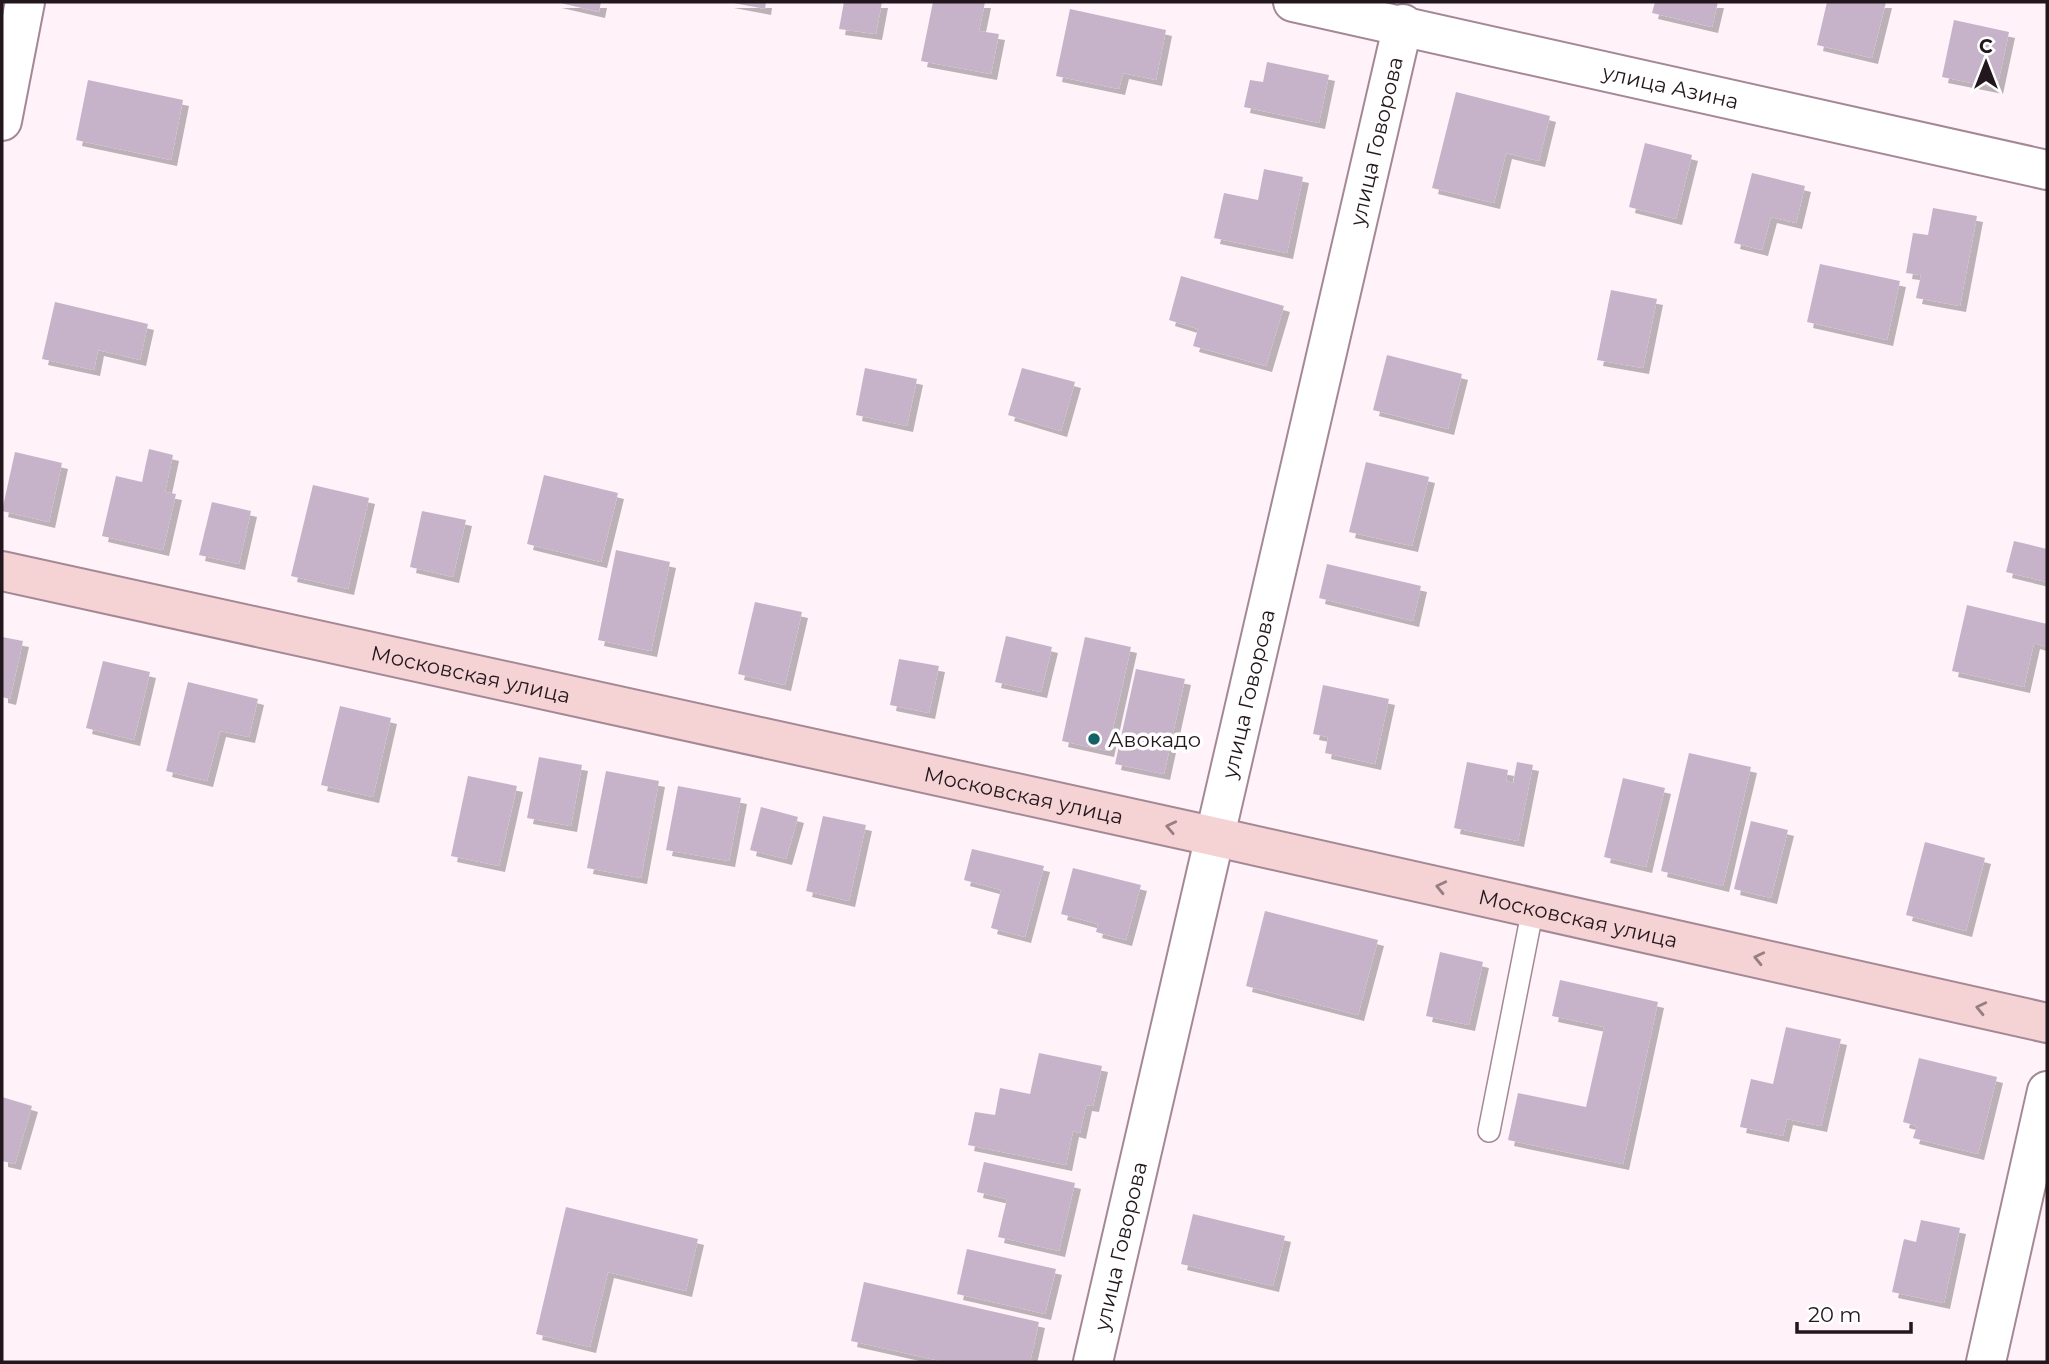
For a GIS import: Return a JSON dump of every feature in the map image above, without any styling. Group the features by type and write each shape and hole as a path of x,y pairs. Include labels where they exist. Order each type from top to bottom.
{"main road":[{"name":"Московская улица","path":"2,571 1212,836 2047,1023"}],"street":[{"path":"2,121 25,2"},
{"name":"улица Азина","path":"1293,2 1403,24 2047,170"},
{"name":"улица Говорова","path":"1093,1362 1212,836 1403,24"},
{"path":"1986,1362 2047,1091"}],"lane":[{"path":"1489,1131 1533,908"}],"building":[{"path":"556,2 601,2 599,12"},
{"path":"728,2 766,2 765,9"},
{"path":"844,2 882,2 876,34 839,29"},
{"path":"933,2 985,2 979,31 999,34 991,74 921,61"},
{"path":"1655,2 1718,2 1712,27 1652,13"},
{"path":"1827,2 1886,2 1872,58 1817,45"},
{"path":"1070,9 1166,30 1156,80 1123,73 1119,89 1056,76"},
{"path":"1954,20 2009,32 1997,88 1942,77"},
{"path":"1267,62 1329,75 1319,123 1244,107 1250,80 1263,82"},
{"path":"88,80 183,100 171,160 76,140"},
{"path":"1456,92 1550,116 1539,161 1506,153 1494,203 1432,188"},
{"path":"1645,143 1692,155 1676,219 1629,207"},
{"path":"1264,169 1303,177 1287,253 1214,238 1224,193 1258,200"},
{"path":"1752,173 1805,186 1796,223 1771,217 1762,250 1734,243"},
{"path":"1933,208 1977,216 1960,306 1916,298 1921,275 1906,273 1913,233 1928,235"},
{"path":"1820,264 1900,281 1887,340 1807,322"},
{"path":"1181,276 1284,306 1266,366 1193,346 1198,329 1169,320"},
{"path":"1611,290 1657,299 1643,368 1597,360"},
{"path":"55,302 148,324 140,360 98,350 94,370 42,359"},
{"path":"1387,355 1462,374 1448,429 1373,410"},
{"path":"865,368 917,379 907,426 856,415"},
{"path":"1022,368 1075,382 1061,431 1008,415"},
{"path":"149,449 173,455 165,492 176,494 163,550 102,536 116,476 142,482"},
{"path":"15,452 62,463 49,522 2,511"},
{"path":"1366,462 1429,477 1412,546 1349,532"},
{"path":"544,475 618,493 601,562 527,544"},
{"path":"313,485 369,498 348,589 291,576"},
{"path":"212,502 251,511 239,564 199,555"},
{"path":"422,511 466,520 453,577 410,567"},
{"path":"2014,541 2047,549 2047,582 2006,572"},
{"path":"616,550 670,562 651,651 598,640"},
{"path":"1327,564 1421,586 1413,621 1319,598"},
{"path":"755,602 802,612 785,685 738,674"},
{"path":"1967,605 2047,624 2047,647 2034,643 2024,687 1952,671"},
{"path":"1006,636 1052,647 1041,692 995,682"},
{"path":"2,637 23,641 10,699 2,697"},
{"path":"1085,637 1131,647 1108,751 1062,741"},
{"path":"899,659 939,666 929,713 890,705"},
{"path":"103,661 150,672 134,740 86,728"},
{"path":"1136,669 1185,679 1164,774 1115,764"},
{"path":"188,682 258,699 249,737 220,731 207,781 166,771"},
{"path":"1323,685 1389,699 1375,764 1325,753 1328,737 1313,734"},
{"path":"340,706 391,718 373,797 321,785"},
{"path":"1689,753 1751,767 1723,886 1661,871"},
{"path":"539,757 582,765 571,826 527,818"},
{"path":"1467,762 1508,770 1506,781 1513,783 1517,762 1533,765 1518,841 1454,828"},
{"path":"606,771 659,781 641,878 587,868"},
{"path":"468,776 517,786 499,866 451,856"},
{"path":"1623,778 1665,788 1646,867 1604,857"},
{"path":"678,786 741,798 729,861 666,850"},
{"path":"761,807 798,817 786,859 750,850"},
{"path":"823,816 866,825 849,901 806,891"},
{"path":"1751,821 1788,830 1771,898 1734,889"},
{"path":"1925,842 1985,858 1966,931 1906,915"},
{"path":"972,849 1044,866 1025,937 991,928 1001,890 964,880"},
{"path":"1073,868 1141,885 1126,940 1096,932 1098,924 1061,914"},
{"path":"1265,911 1378,940 1358,1015 1246,986"},
{"path":"1440,952 1483,962 1469,1025 1426,1016"},
{"path":"1560,980 1658,1002 1623,1164 1508,1140 1518,1093 1586,1107 1604,1027 1552,1016"},
{"path":"1786,1027 1841,1039 1821,1126 1787,1119 1783,1136 1740,1127 1751,1079 1773,1084"},
{"path":"1039,1053 1102,1066 1093,1106 1086,1105 1080,1133 1073,1131 1066,1165 968,1145 975,1112 995,1115 1000,1088 1030,1094"},
{"path":"1919,1058 1997,1077 1978,1154 1913,1138 1917,1126 1903,1122"},
{"path":"2,1097 32,1106 15,1164 2,1161"},
{"path":"984,1162 1075,1183 1059,1251 998,1237 1007,1199 977,1192"},
{"path":"566,1207 698,1239 686,1291 608,1272 590,1347 536,1334"},
{"path":"1193,1214 1285,1236 1273,1286 1181,1264"},
{"path":"1921,1220 1960,1228 1944,1303 1892,1292 1904,1239 1916,1242"},
{"path":"967,1249 1056,1269 1045,1314 957,1294"},
{"path":"864,1282 1039,1322 1030,1362 945,1362 851,1341"}],"place":[{"name":"Авокадо","path":"1094,739"}]}
